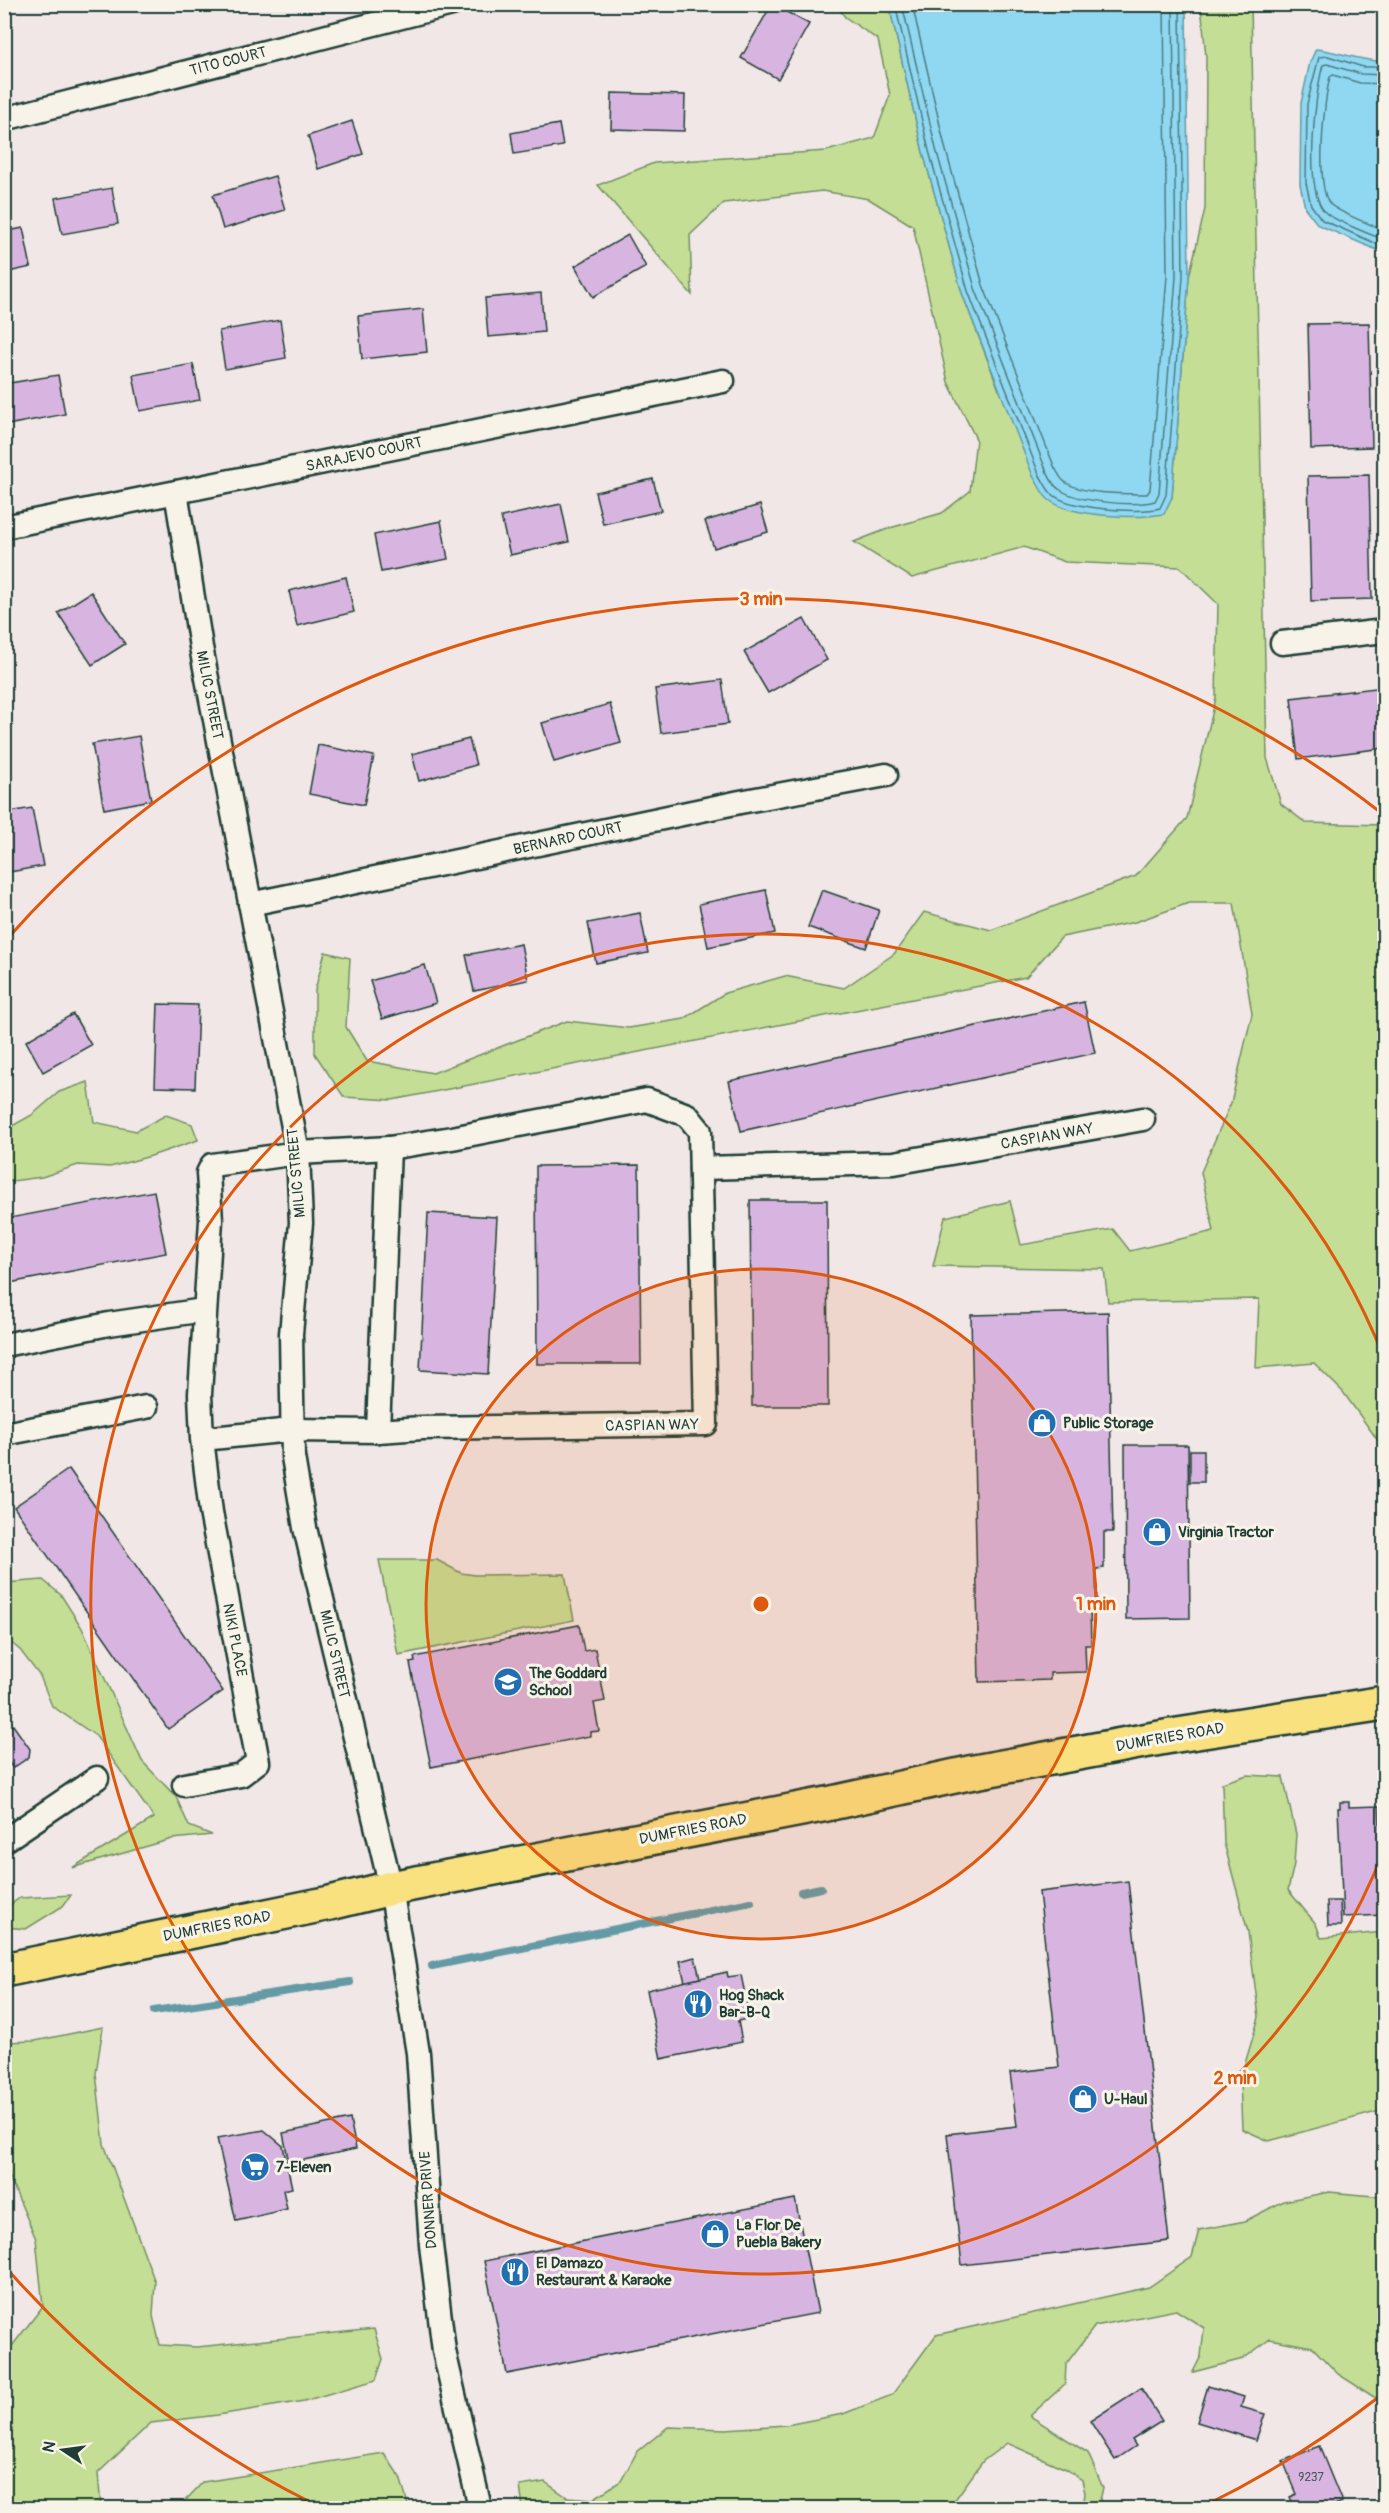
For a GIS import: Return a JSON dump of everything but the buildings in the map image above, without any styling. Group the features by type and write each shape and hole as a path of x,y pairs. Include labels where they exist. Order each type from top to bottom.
{"main road":[{"name":"DUMFRIES ROAD","path":"4,1970 330,1903 391,1888 992,1769 1171,1736 1384,1703"}],"street":[{"name":"TITO COURT","path":"4,119 452,4"},
{"name":"SARAJEVO COURT","path":"4,527 723,381"},
{"name":"MILIC STREET","path":"176,492 201,647 298,1153 301,1191 291,1334 291,1430 305,1528 391,1888"},
{"path":"1282,643 1384,631"},
{"name":"BERNARD COURT","path":"250,904 740,802 886,775"},
{"name":"CASPIAN WAY","path":"291,1430 378,1431 422,1428 706,1424 700,1131 687,1115 647,1100 389,1148 298,1153"},
{"name":"CASPIAN WAY","path":"701,1168 894,1162 1143,1119"},
{"path":"378,1431 389,1148"},
{"name":"NIKI PLACE","path":"184,1785 242,1775 258,1762 211,1512 202,1439 200,1394 211,1220 208,1173 212,1165 298,1153"},
{"path":"4,1345 109,1324 204,1310"},
{"path":"4,1434 146,1407"},
{"path":"202,1439 291,1430"},
{"path":"4,1841 97,1778"},
{"name":"DONNER DRIVE","path":"391,1888 418,2053 431,2245 444,2351 480,2508"}],"green space":[{"path":"836,5 889,5 923,152 962,293 999,390 1172,497 1189,277 1205,209 1206,57 1201,5 1251,5 1267,758 1281,804 1306,823 1384,825 1384,1449 1343,1392 1314,1363 1256,1368 1259,1299 1108,1302 1104,1269 933,1266 945,1217 1010,1201 1021,1245 1113,1229 1130,1251 1214,1231 1201,1172 1231,1103 1252,1014 1234,903 1189,903 1135,922 1062,937 1026,977 392,1100 344,1097 315,1054 315,990 325,952 350,958 346,1027 367,1061 433,1073 567,1021 629,1028 684,1019 725,993 785,976 844,988 894,954 924,912 991,930 1136,876 1187,818 1216,698 1218,604 1180,567 1065,562 1024,547 912,578 854,542 890,528 942,513 970,491 976,439 948,382 913,226 869,199 822,191 724,203 690,235 692,295 598,185 654,163 826,151 874,138 890,95 878,40 845,17"},
{"path":"88,1082 94,1122 136,1131 166,1115 192,1124 198,1140 110,1167 78,1165 42,1177 5,1182 5,1130 32,1115 59,1092"},
{"path":"379,1560 437,1560 461,1573 475,1575 565,1574 574,1620 398,1655"},
{"path":"43,1580 61,1595 82,1628 142,1761 176,1797 189,1826 212,1835 172,1839 72,1868 154,1818 96,1736 52,1706 40,1676 20,1650 5,1638 5,1583"},
{"path":"1247,1775 1283,1777 1296,1834 1294,1864 1288,1890 1316,1924 1321,1938 1384,1932 1384,2110 1269,2141 1242,2129 1240,2080 1259,2017 1248,1932 1224,1843 1222,1783"},
{"path":"71,1895 63,1906 26,1929 5,1927 5,1908 20,1898"},
{"path":"103,2027 96,2073 104,2144 155,2282 153,2316 160,2345 197,2347 374,2329 383,2359 376,2380 304,2401 151,2423 98,2473 101,2508 5,2508 5,2355 43,2306 36,2239 5,2167 5,2042 35,2041"},
{"path":"1329,2192 1384,2197 1384,2401 1338,2374 1312,2347 1270,2339 1243,2359 1193,2372 1201,2356 1204,2328 1176,2310 1095,2326 1066,2364 1065,2384 1030,2416 1088,2453 1103,2488 1098,2508 1078,2508 1083,2507 1085,2493 1082,2480 1066,2469 1007,2443 983,2461 949,2508 523,2508 520,2486 545,2482 567,2497 593,2499 621,2481 637,2452 668,2427 726,2429 786,2425 843,2414 892,2395 936,2335 1149,2287 1192,2257 1199,2230 1245,2221 1284,2201"},
{"path":"384,2453 400,2477 409,2508 184,2508 184,2502 203,2482"}],"water":[{"path":"889,5 1186,5 1189,277 1172,497 1164,514 1105,515 1059,506 1047,498 1033,476 962,293 923,152"},
{"path":"1316,49 1367,60 1384,61 1384,253 1318,225 1305,208 1300,184 1301,103 1310,62"}],"waterway":[{"path":"801,1892 821,1888"},
{"path":"432,1966 751,1902"},
{"path":"154,2011 350,1982"}],"place":[{"name":"Public Storage","path":"1042,1423"},
{"name":"Virginia Tractor","path":"1157,1532"},
{"name":"The Goddard School","path":"508,1682"},
{"name":"Hog Shack Bar-B-Q","path":"698,2004"},
{"name":"U-Haul","path":"1083,2099"},
{"name":"7-Eleven","path":"255,2167"},
{"name":"La Flor De Puebla Bakery","path":"715,2234"},
{"name":"El Damazo Restaurant & Karaoke","path":"515,2272"}]}
